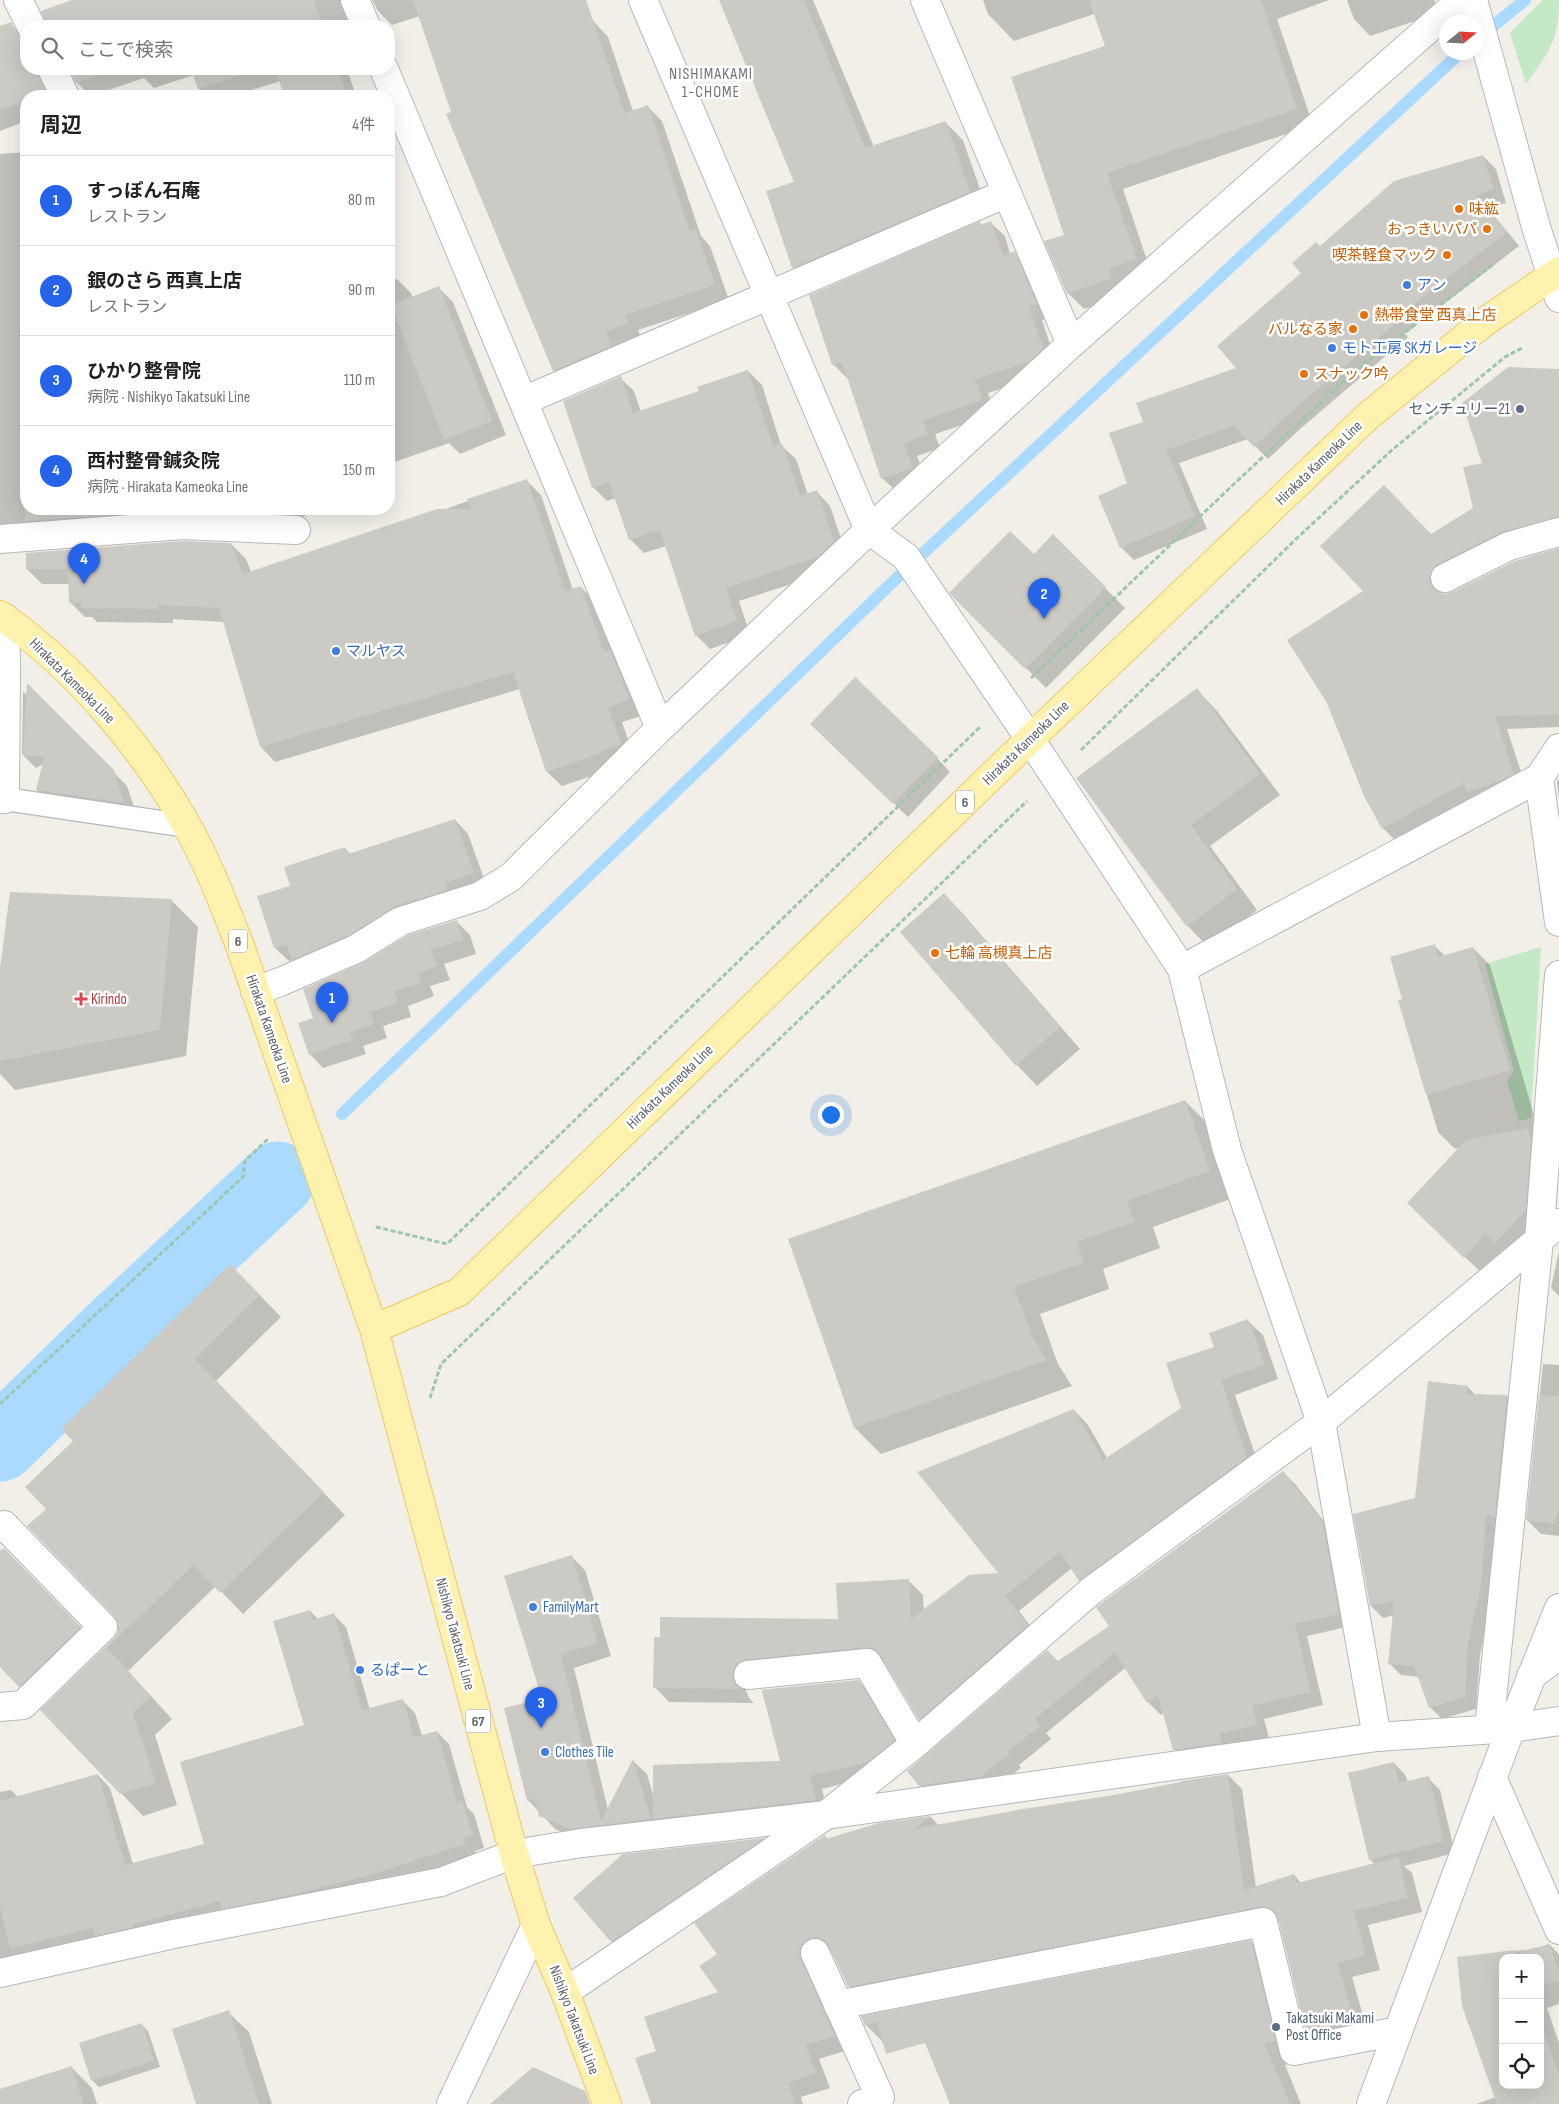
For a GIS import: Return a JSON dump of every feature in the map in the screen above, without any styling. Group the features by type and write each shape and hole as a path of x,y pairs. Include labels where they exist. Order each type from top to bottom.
{"main road":[{"name":"Hirakata Kameoka Line","path":"2,616 43,649 82,686 119,727 155,774 187,826 221,899 374,1329 459,1292 1030,739 1368,416 1483,323 1557,282"},
{"name":"Nishikyo Takatsuki Line","path":"374,1329 514,1854 536,1925 565,1992 606,2104"}],"street":[{"path":"0,7 18,0 28,20"},
{"path":"355,0 363,20"},
{"path":"643,0 869,530 906,557 1030,739 1182,969 1226,1150 1322,1422 1377,1737"},
{"path":"925,0 1071,344"},
{"path":"255,991 356,949 401,922 480,896 511,877 660,728 869,530 1071,344 1461,0"},
{"path":"1472,0 1557,282"},
{"path":"55,75 62,90"},
{"path":"387,75 393,90"},
{"path":"395,95 660,728"},
{"path":"523,401 1007,193"},
{"path":"0,539 182,517 296,530"},
{"path":"1445,578 1508,546 1559,532"},
{"path":"2,616 2,799"},
{"path":"1182,969 1539,778 1559,748"},
{"path":"1539,778 1559,922"},
{"path":"1372,2104 1492,1777 1500,1729 1549,1232 1559,975"},
{"path":"565,1992 826,1815 915,1744 1091,1591 1322,1422 1549,1232"},
{"path":"0,1528 4,1525 104,1628 23,1705 0,1707"},
{"path":"1500,1729 1532,1676 1559,1608"},
{"path":"1532,1676 1559,1655"},
{"path":"748,1675 867,1663 915,1744"},
{"path":"0,1973 174,1934 441,1882 514,1854 582,1843 826,1815 1377,1737 1500,1729 1559,1721"},
{"path":"1492,1777 1559,1930"},
{"path":"838,2005 1263,1922 1294,2051 1398,2031"},
{"path":"451,2104 536,1925"},
{"path":"815,1953 838,2005 875,2102"}],"lane":[{"path":"2,799 187,826"}],"path":[{"path":"374,1226 447,1244 1005,703 1228,490 1356,370 1494,262"},
{"path":"429,1401 441,1364 1054,775 1296,539 1392,450 1505,358 1524,347"},
{"path":"0,1404 243,1177 245,1161 274,1133"}],"green space":[{"path":"1543,0 1559,0 1559,14 1555,36 1547,54 1526,84 1510,33"},
{"path":"1541,947 1531,1118 1519,1121 1507,1081 1514,1071 1485,964"}],"building":[{"path":"72,0 314,0 321,20 45,20 41,11"},
{"path":"413,0 586,0 625,113 648,105 690,232 696,230 715,285 625,315 628,324 606,331 611,346 553,371 446,114 451,112"},
{"path":"719,0 804,0 865,148 946,121 970,192 792,268 766,191 794,182"},
{"path":"1089,0 1261,0 1297,109 1107,173 1137,259 1109,269 1112,278 1067,294 1044,241 1064,235 1011,77 1105,46"},
{"path":"11,22 20,35 20,75 39,75 45,90 20,90 20,103 0,110 0,26"},
{"path":"72,75 99,75 76,83"},
{"path":"193,75 241,75 198,89"},
{"path":"277,75 340,75 345,90 282,90"},
{"path":"1483,155 1494,189 1477,195 1507,232 1393,320 1396,323 1303,401 1254,447 1234,426 1166,450 1195,516 1120,548 1098,496 1127,483 1109,433 1143,422 1136,403 1236,368 1217,346 1301,273 1292,263 1316,242 1320,246 1394,181"},
{"path":"980,221 981,225 991,221 1003,256 1015,251 1037,304 1029,306 1043,348 1029,362 975,379 982,400 923,420 928,435 904,443 913,468 881,479 842,362 832,365 809,295"},
{"path":"439,286 492,421 444,440 395,315 395,303"},
{"path":"1508,367 1559,369 1559,517 1502,532 1438,564 1432,570 1429,578 1431,585 1437,591 1445,594 1515,561 1559,548 1559,715 1495,716 1514,774 1467,792 1464,783 1382,829 1364,796 1327,703 1287,640 1363,591 1320,546 1384,485 1431,534 1473,508 1463,467 1482,463 1462,403"},
{"path":"748,370 773,446 782,443 800,496 817,490 834,541 818,557 726,588 737,621 695,636 660,530 629,540 609,482 592,488 563,401 621,376 633,413 699,391 697,387"},
{"path":"527,479 565,591 581,586 604,652 610,650 630,700 608,707 621,744 601,751 602,753 546,772 513,672 260,747 219,608 158,605 158,609 81,608 81,603 69,603 68,569 26,569 26,553 182,541 231,543 243,574 437,509 471,509 467,499"},
{"path":"25,515 109,515 25,521"},
{"path":"1010,531 1034,554 1053,534 1106,587 1025,669 949,593"},
{"path":"855,677 938,757 893,804 810,724"},
{"path":"27,683 114,770 124,803 36,790 44,757 23,755"},
{"path":"1197,688 1260,774 1191,825 1237,889 1187,927 1076,778"},
{"path":"455,819 474,873 445,883 447,890 396,906 349,935 292,960 287,944 274,948 257,896 290,886 284,867 345,847 348,854"},
{"name":"Kirindo","path":"10,892 172,899 160,1030 0,1061 0,968"},
{"path":"944,893 1060,1027 1016,1066 900,932"},
{"path":"457,920 463,940 431,950 437,966 417,973 421,982 394,992 398,1003 370,1012 374,1024 350,1032 353,1040 309,1055 298,1023 313,1018 303,989 362,963 408,935"},
{"path":"1435,944 1438,957 1473,947 1510,1070 1426,1095 1398,1000 1402,999 1390,957"},
{"path":"1185,1100 1210,1171 1127,1201 1134,1222 1077,1242 1084,1263 1014,1287 1032,1336 1047,1360 854,1428 788,1239"},
{"path":"1528,1128 1531,1140 1526,1210 1495,1243 1485,1234 1464,1258 1407,1203 1466,1140"},
{"path":"230,1264 260,1295 195,1359 324,1492 220,1593 193,1565 107,1648 151,1696 133,1713 156,1783 120,1794 40,1710 114,1638 118,1632 118,1624 114,1616 27,1526 46,1509 25,1487 73,1441 61,1429"},
{"path":"1248,1319 1265,1365 1221,1380 1247,1457 1079,1581 1060,1552 1005,1596 1028,1625 919,1720 880,1655 874,1649 866,1647 746,1660 739,1663 734,1669 732,1676 735,1684 742,1689 653,1688 654,1637 660,1637 660,1617 838,1619 836,1583 909,1579 911,1619 969,1575 998,1573 917,1472 1074,1409 1103,1460 1181,1408 1166,1363 1214,1347 1209,1333"},
{"path":"1428,1381 1468,1386 1467,1394 1507,1395 1495,1517 1486,1515 1481,1586 1468,1643 1465,1697 1429,1708 1414,1666 1388,1664 1394,1601 1370,1606 1353,1514 1415,1498"},
{"path":"1539,1395 1559,1396 1559,1509 1554,1524 1526,1520"},
{"path":"1283,1471 1323,1522 1339,1614 1295,1624 1311,1692 1252,1706 1257,1725 1219,1734 1222,1743 1173,1750 1158,1695 1147,1703 1115,1653 1035,1719 1040,1726 1007,1752 1009,1754 980,1777 919,1786 907,1771 1047,1650 1058,1661 1109,1626 1096,1607"},
{"path":"4,1548 81,1627 19,1687 0,1667 0,1551"},
{"path":"572,1555 598,1643 561,1654 601,1821 633,1759 651,1819 570,1829 539,1816 535,1799 527,1801 504,1708 542,1699 504,1576"},
{"path":"310,1610 313,1620 334,1613 362,1710 403,1699 414,1737 437,1731 457,1802 462,1800 473,1835 464,1838 465,1844 364,1877 222,1909 220,1901 133,1924 134,1927 95,1936 93,1928 10,1948 0,1907 0,1801 98,1774 125,1865 204,1844 180,1762 304,1725 273,1621"},
{"path":"859,1680 895,1740 868,1762 810,1776 816,1800 653,1819 653,1765 780,1761 762,1690 759,1690"},
{"path":"1394,1762 1399,1783 1429,1776 1444,1841 1369,1860 1348,1773"},
{"path":"1228,1774 1244,1890 1294,1874 1297,1883 1398,1857 1408,1898 1354,1911 1366,1955 1338,1963 1354,2019 1306,2033 1278,1918 1274,1911 1267,1907 848,1987 829,1946 824,1940 816,1937 808,1939 802,1944 799,1952 835,2036 806,2045 816,2073 788,2083 795,2104 651,2104 635,2058 656,2051 644,2017 718,1992 699,1966 717,1954 694,1923 825,1835 826,1839 879,1823 931,1816 914,1829"},
{"path":"765,1838 611,1942 573,1898 623,1854"},
{"path":"1251,1940 1276,2041 1265,2044 1290,2104 950,2104 925,2043 886,2054 877,2022 865,2026 861,2016"},
{"path":"1550,1946 1559,1973 1559,1980 1544,1985 1544,1954 1516,1954 1533,1948"},
{"path":"1515,1950 1516,1954 1499,1954 1499,2089 1544,2089 1544,2032 1559,2074 1559,2104 1497,2104 1462,2006 1457,1957"},
{"path":"229,2010 259,2104 196,2104 172,2029"},
{"path":"142,2023 154,2061 91,2081 79,2043"},
{"path":"72,2066 84,2104 0,2104 0,2089"},
{"path":"533,2067 585,2091 590,2104 490,2104"}],"waterway":[{"path":"1484,33 1525,0"},
{"path":"342,1114 902,573 1452,60"},
{"path":"0,1444 111,1335 278,1179"}],"place":[{"name":"味紘","path":"1459,209"},
{"name":"おっきいパパ","path":"1487,229"},
{"name":"喫茶軽食マック","path":"1447,255"},
{"name":"アン","path":"1407,285"},
{"name":"熱帯食堂 西真上店","path":"1364,315"},
{"name":"バルなる家","path":"1353,329"},
{"name":"モト工房 SKガレージ","path":"1332,348"},
{"name":"スナック吟","path":"1304,374"},
{"name":"センチュリー21","path":"1520,409"},
{"name":"西村整骨鍼灸院","path":"84,584"},
{"name":"銀のさら 西真上店","path":"1044,619"},
{"name":"マルヤス","path":"336,651"},
{"name":"七輪 高槻真上店","path":"935,953"},
{"name":"Kirindo","path":"81,999"},
{"name":"すっぽん石庵","path":"332,1023"},
{"name":"FamilyMart","path":"533,1607"},
{"name":"るぱーと","path":"360,1670"},
{"name":"ひかり整骨院","path":"541,1728"},
{"name":"Clothes Tile","path":"545,1752"},
{"name":"Takatsuki Makami Post Office","path":"1276,2027"}],"district":[{"name":"NISHIMAKAMI 1-CHOME","path":"711,83"}]}
